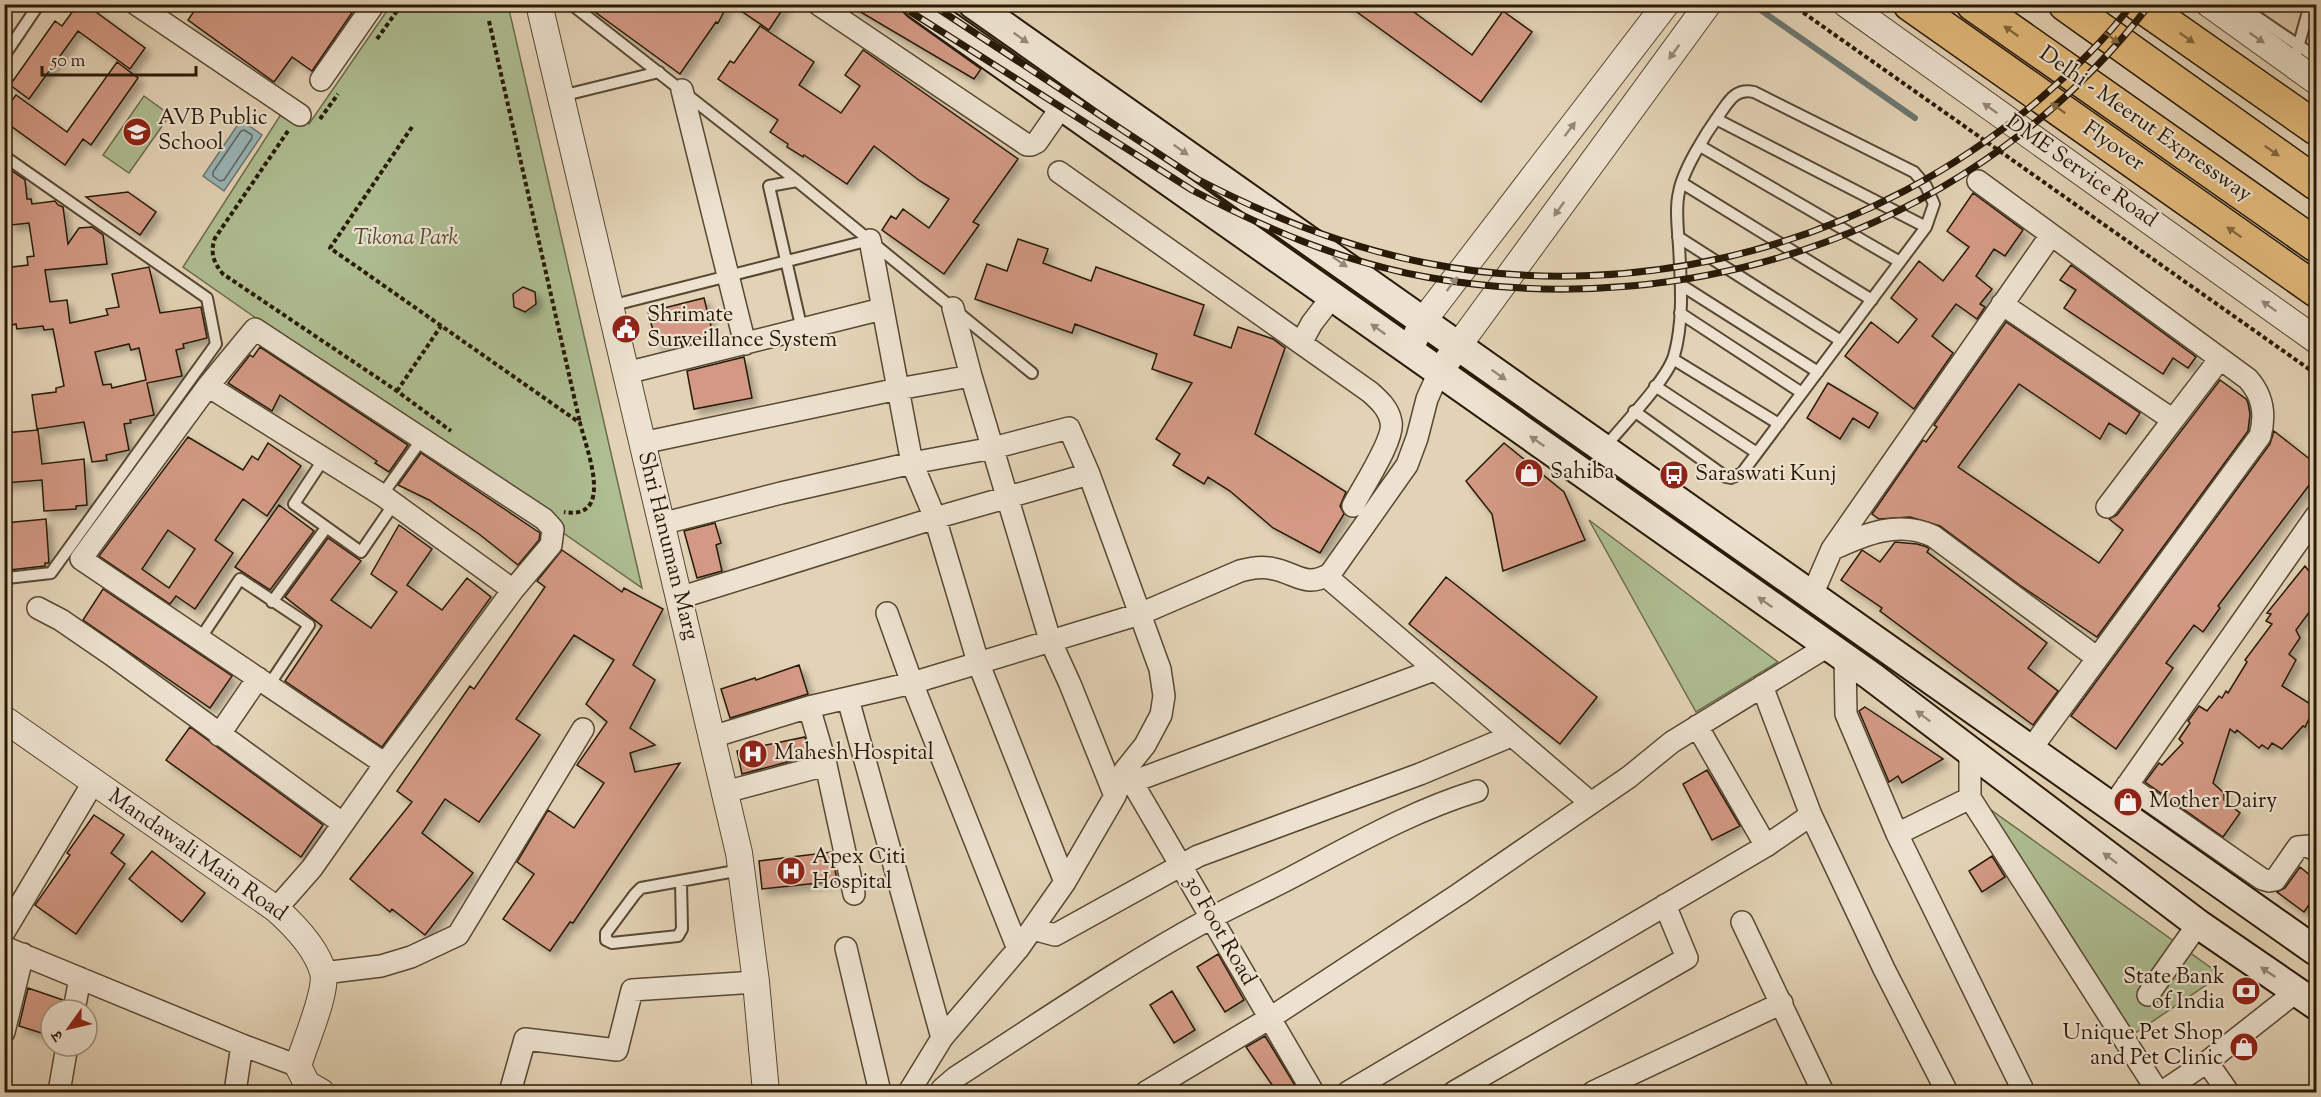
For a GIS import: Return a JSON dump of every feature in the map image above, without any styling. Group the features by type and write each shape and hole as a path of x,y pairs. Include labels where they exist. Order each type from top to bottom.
{"highway":[{"name":"Flyover","path":"1910,4 2316,290"},
{"name":"Delhi - Meerut Expressway","path":"1973,4 2316,245"},
{"path":"2065,4 2316,183"},
{"path":"2139,4 2316,128"}],"main road":[{"path":"917,4 1836,652 2198,924 2307,998"},
{"path":"973,4 2031,748 2119,796 2316,951"}],"street":[{"path":"136,4 300,115"},
{"path":"321,80 374,4"},
{"name":"Shri Hanuman Marg","path":"539,4 725,792 741,870 756,982 766,1092"},
{"path":"818,4 1027,145 1037,142 1062,106"},
{"path":"1409,351 1423,321 1666,4"},
{"path":"712,738 809,707 912,683 1140,614 1240,571 1258,567 1275,569 1300,580 1318,581 1330,574 1407,465 1427,399 1439,372 1708,4"},
{"name":"DME Service Road","path":"1845,4 2316,340"},
{"path":"2227,7 2306,62"},
{"path":"682,90 745,344"},
{"path":"1059,172 1370,392 1387,410 1392,423 1390,436 1353,506"},
{"path":"1978,181 2219,360 2248,379 2259,393 2264,412 2264,424 2260,436 2031,748"},
{"path":"1812,595 1832,549 2051,235"},
{"path":"870,240 912,463 935,518 978,662 1065,882"},
{"path":"1301,343 1312,323 1332,297"},
{"path":"2002,304 2173,420"},
{"path":"953,308 1050,640 1115,796"},
{"path":"626,373 882,309"},
{"path":"276,909 312,868 342,823 513,590 550,545 553,529 544,519 255,329 208,386 81,559 385,764"},
{"path":"2107,507 2219,360"},
{"path":"642,443 898,389 971,376"},
{"path":"208,386 387,500 513,590"},
{"path":"662,524 781,493 912,463 993,448 1069,428 1089,474 1160,669 1164,696 1161,715 1065,882 1018,950 942,1038 909,1092"},
{"path":"680,598 935,518 1089,474"},
{"path":"2316,516 2119,796 2269,881 2275,880 2298,847 2309,846 2316,851"},
{"path":"1832,549 1882,530 1920,530 1933,536 2096,657"},
{"path":"1326,576 1591,803"},
{"path":"38,608 61,620 112,655 342,823"},
{"path":"887,613 912,683 1018,950"},
{"path":"1146,1092 1270,1018 1459,894 1629,777 1672,742 1697,726 1762,686 1836,652 1846,714 1897,834 2024,1092"},
{"path":"1128,776 1434,670"},
{"path":"219,735 263,682"},
{"path":"1762,686 1811,815 1884,969 1947,1092"},
{"path":"848,699 942,1038"},
{"path":"809,707 826,765 854,894"},
{"name":"Mandawali Main Road","path":"4,719 276,909 295,927 316,956 323,973"},
{"path":"1697,726 1766,846"},
{"path":"4,1032 14,951 242,1045 307,1084 323,973 381,966 411,957 458,935 583,729"},
{"path":"1033,929 1054,935 1198,856 1420,774 1511,736"},
{"path":"1970,751 1970,798 2160,1092 2307,998"},
{"path":"725,792 826,765"},
{"name":"30 Foot Road","path":"1128,776 1313,1092"},
{"path":"4,932 93,783"},
{"path":"922,1072 943,1091 1133,964 1212,917 1271,889 1386,828 1456,797 1477,791"},
{"path":"1897,834 1970,798"},
{"path":"1348,1092 1766,846 1811,815"},
{"path":"1454,1092 1687,958 1665,905"},
{"path":"1742,922 1823,1092"},
{"path":"2148,995 2198,924"},
{"path":"846,948 880,1092"},
{"path":"76,998 80,978"},
{"path":"510,1092 525,1040 617,1050 632,990 756,982"},
{"path":"1593,1092 1782,1004"},
{"path":"235,1092 242,1045"},
{"path":"59,1092 65,1058"},
{"path":"2207,1062 2228,1092"}],"lane":[{"path":"4,56 39,4"},
{"path":"571,4 870,240 1032,373"},
{"path":"2306,62 2310,4"},
{"path":"561,96 659,72"},
{"path":"1605,448 1634,411 1665,374 1673,359 1680,313 1681,285 1677,205 1682,183 1700,146 1731,97 1741,91 1754,92 1914,172 1926,186 1934,204 1926,227 1742,473 1731,478 1726,477 1634,411"},
{"path":"1716,119 1926,227"},
{"path":"1700,146 1900,262"},
{"path":"4,156 207,298 216,344 51,573 4,577"},
{"path":"797,182 769,186 802,330"},
{"path":"1682,183 1872,300"},
{"path":"1678,237 1841,341"},
{"path":"610,306 870,240"},
{"path":"1681,285 1818,372"},
{"path":"1680,313 1802,393"},
{"path":"1673,359 1779,424"},
{"path":"1655,386 1757,453"},
{"path":"323,460 294,504 361,552 387,500 422,439"},
{"path":"272,602 326,528"},
{"path":"200,639 240,579 309,625 263,682"},
{"path":"681,882 682,929 678,936 612,943 606,940 606,933 637,891 645,888 741,870"}],"path":[{"path":"1791,4 2316,374"},
{"path":"489,21 596,488 594,499 589,505 577,512 561,511"},
{"path":"412,127 330,248 580,423"},
{"path":"232,211 212,247 216,266 223,274 397,391 452,432"},
{"path":"397,391 441,326"}],"green space":[{"name":"Tikona Park","path":"391,5 508,5 642,588 183,267 285,108 309,124"},
{"path":"144,96 170,115 129,173 103,155"},
{"path":"1589,520 1778,662 1696,712"},
{"path":"1980,802 2221,975 2128,1038"}],"water":[{"path":"241,120 262,135 224,191 203,176"}],"building":[{"path":"78,4 85,4 145,48 130,69 78,31 29,99 10,85 55,21 62,26"},
{"path":"199,4 358,4 312,71 292,57 274,82 188,20"},
{"path":"584,4 728,4 718,23 716,22 680,74"},
{"path":"731,4 786,4 769,30"},
{"path":"847,4 901,4 902,11 908,17 981,69 974,79"},
{"path":"1346,4 1403,4 1472,55 1503,11 1532,32 1481,102"},
{"path":"760,26 814,62 799,85 841,113 860,86 845,75 863,50 1018,159 973,222 979,225 944,274 882,230 891,216 896,219 903,209 929,228 949,199 920,181 874,146 847,184 804,155 803,157 787,147 788,144 770,132 778,120 718,79 730,61 734,63"},
{"path":"117,62 138,78 91,145 83,139 65,165 4,121 4,111 16,95 67,132"},
{"path":"12,171 25,180 27,199 31,199 32,204 55,201 63,207 68,244 79,228 92,227 103,235 107,264 45,270 50,302 67,300 70,323 108,315 106,309 119,307 112,274 149,267 160,313 201,307 207,338 183,344 184,348 176,350 182,376 147,383 154,415 130,420 131,423 124,424 129,450 106,455 107,460 92,462 84,422 37,429 32,395 56,392 56,388 64,386 53,329 44,330 43,326 17,329 16,324 12,325 8,299 4,300 4,268 28,265 27,257 34,256 29,223 11,225 8,208 4,208 4,172","holes":["129,344 131,350 139,348 146,380 112,388 111,384 103,385 95,352"]},
{"path":"128,192 156,212 140,235 86,197"},
{"path":"1973,193 2023,230 2005,256 1994,249 1976,276 1992,289 1980,304 1985,307 1977,319 1956,304 1932,336 1953,353 1914,409 1845,356 1871,322 1898,343 1917,319 1891,298 1919,261 1943,281 1969,247 1947,231"},
{"path":"1018,239 1048,249 1043,263 1091,281 1096,267 1204,305 1194,335 1231,348 1238,327 1273,339 1285,348 1255,434 1346,492 1340,506 1344,514 1320,553 1273,528 1230,491 1208,477 1204,484 1173,465 1180,454 1156,439 1192,383 1152,369 1157,354 1075,324 1072,333 975,299 987,264 1007,271"},
{"path":"2071,265 2196,357 2188,368 2173,358 2163,374 2064,308 2076,290 2060,280"},
{"path":"523,287 535,292 536,304 525,312 514,307 513,294"},
{"path":"704,298 714,338 682,346 680,339 657,345 648,312"},
{"path":"2006,322 2140,413 2126,434 2109,423 2100,439 2019,384 1958,467 2099,563 2123,530 2109,519 2117,515 2220,380 2246,399 2248,403 2250,414 2248,431 2097,637 2021,586 1940,526 1910,517 1879,519 1872,514 1923,440 1926,442 1937,427 1934,425"},
{"path":"260,347 408,445 389,472 375,463 377,461 280,395 272,411 228,383 250,355 253,357"},
{"path":"744,357 752,398 694,409 687,371"},
{"path":"1828,383 1878,413 1869,428 1853,418 1840,439 1807,418"},
{"path":"38,430 42,464 84,459 87,505 76,506 76,509 44,511 42,480 4,483 4,433"},
{"path":"2274,431 2316,464 2316,476 2218,606 2220,608 2203,632 2194,625 2166,663 2173,668 2116,749 2071,716 2270,444"},
{"path":"188,437 243,470 252,456 258,460 268,443 301,466 267,516 243,499 215,540 233,553 195,609 176,596 170,604 99,556","holes":["168,530 195,549 169,588 142,569"]},
{"path":"1504,443 1564,492 1585,540 1503,571 1492,514 1466,481"},
{"path":"421,453 540,533 539,540 518,565 479,534 429,500 398,485"},
{"path":"279,505 314,531 270,590 235,567"},
{"path":"46,519 49,563 45,563 45,566 9,570 5,523"},
{"path":"715,523 721,543 716,545 722,571 697,578 684,531"},
{"path":"399,525 432,549 407,585 442,610 467,578 491,597 382,747 285,681 322,626 285,597 328,538 361,561 331,600 371,628 397,592 371,574"},
{"path":"1895,542 1927,547 1929,549 1927,552 2047,643 2028,668 2058,691 2033,725 1880,611 1882,608 1841,580 1862,550 1880,562"},
{"path":"562,550 622,592 624,588 663,609 633,665 655,680 630,728 655,745 630,753 635,772 680,763 573,923 570,922 550,951 503,919 534,874 517,862 548,810 574,828 604,783 577,765 607,722 586,704 614,660 574,635 516,719 540,735 479,822 445,799 422,833 473,873 425,935 392,909 390,912 350,879 412,802 397,791 470,686 474,689 545,587 537,581"},
{"path":"2305,566 2316,580 2316,603 2296,630 2300,638 2289,654 2296,660 2282,686 2315,707 2305,727 2303,726 2282,749 2272,743 2268,749 2262,745 2259,748 2237,730 2235,733 2230,729 2213,783 2224,793 2224,800 2240,813 2223,837 2145,782 2159,763 2162,765 2183,743 2179,739 2199,706 2207,711 2219,696 2222,698 2226,691 2228,693 2247,662 2245,660 2272,624 2266,621 2271,614 2267,613"},
{"path":"1446,577 1597,697 1560,744 1409,624"},
{"path":"103,589 232,676 210,708 83,620"},
{"path":"799,665 808,694 730,718 721,689"},
{"path":"1865,707 1943,759 1902,783 1898,776 1889,782 1859,711"},
{"path":"190,727 323,825 301,857 166,760"},
{"path":"805,737 810,756 742,774 737,751"},
{"path":"1707,770 1740,826 1712,840 1683,784"},
{"path":"94,815 124,835 111,853 125,864 76,934 35,905 70,855 67,853"},
{"path":"152,851 205,893 182,922 129,879"},
{"path":"832,852 837,881 762,889 759,861"},
{"path":"1992,856 2005,877 1982,892 1969,871"},
{"path":"2300,867 2316,880 2316,895 2304,912 2277,892 2285,888"},
{"path":"1218,954 1244,1000 1225,1012 1197,967"},
{"path":"28,988 57,998 39,998 39,1032 19,1026"},
{"path":"1172,991 1195,1030 1174,1043 1150,1005"},
{"path":"1265,1036 1299,1092 1277,1092 1246,1047"}],"waterway":[{"path":"1752,4 1915,118"}],"railway":[{"path":"898,4 1192,190 1248,218 1335,253 1395,271 1426,277 1528,288 1630,286 1730,270 1827,242 1918,200 2004,147 2082,81 2150,4"},
{"path":"931,4 1197,179 1280,218 1366,248 1426,263 1508,274 1590,276 1672,268 1752,251 1830,225 1905,191 1976,148 2041,98 2089,53 2132,4"}],"place":[{"name":"AVB Public School","path":"137,132"},
{"name":"Shrimate Surveillance System","path":"626,329"},
{"name":"Sahiba","path":"1529,473"},
{"name":"Saraswati Kunj","path":"1674,475"},
{"name":"Mahesh Hospital","path":"753,754"},
{"name":"Mother Dairy","path":"2128,802"},
{"name":"Apex Citi Hospital","path":"791,871"},
{"name":"State Bank of India","path":"2246,991"},
{"name":"Unique Pet Shop and Pet Clinic","path":"2244,1047"}]}
